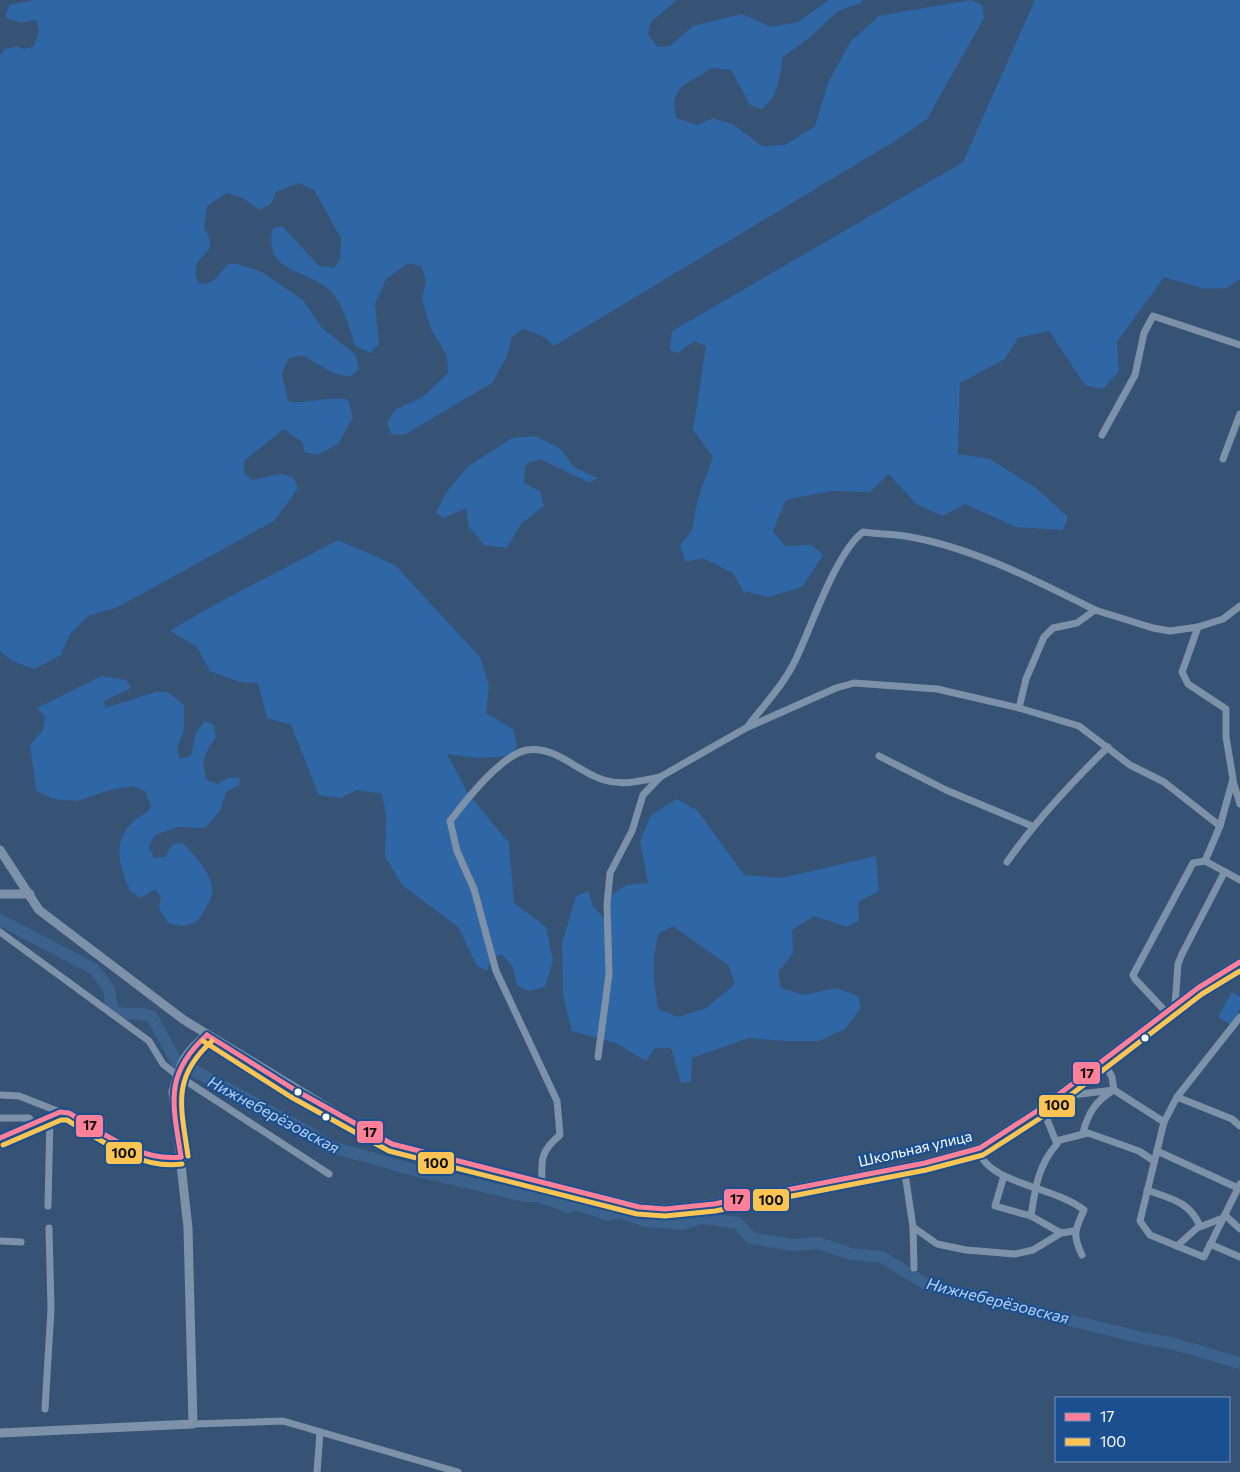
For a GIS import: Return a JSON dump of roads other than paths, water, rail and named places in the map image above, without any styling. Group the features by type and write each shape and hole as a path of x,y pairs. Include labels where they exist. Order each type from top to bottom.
{"street":[{"path":"1102,435 1135,376 1144,333 1153,316 1240,345"},
{"path":"1223,459 1240,414"},
{"path":"746,728 794,662 817,609 850,546 863,532 906,536 957,549 1030,578 1095,610 1153,628 1170,631 1198,627 1222,619 1240,606"},
{"path":"1019,708 1026,680 1044,637 1053,628 1077,623 1095,610"},
{"path":"1198,627 1182,672 1188,684 1226,709 1226,737 1233,781 1240,804"},
{"path":"598,1057 609,974 607,905 610,873 632,831 644,795 660,777 746,728 836,688 854,683 937,689 1019,708 1079,726 1130,766 1164,782 1220,826"},
{"path":"1008,862 1032,826 1068,786 1108,747"},
{"path":"542,1183 542,1161 546,1147 560,1135 557,1102 496,971 474,889 457,851 450,821 478,786 492,772 525,750 548,751 603,780 620,784 660,777"},
{"path":"879,756 946,790 1032,826"},
{"path":"1205,861 1220,826 1233,781"},
{"name":"Школьная улица","path":"0,850 39,910 184,1020 295,1090 392,1144 639,1207 665,1209 714,1204 904,1167 980,1148 1042,1107 1198,988 1240,962"},
{"path":"1166,1012 1134,979 1134,970 1193,864 1205,861 1240,880"},
{"path":"1175,1005 1178,964 1224,873"},
{"path":"0,894 30,894"},
{"path":"0,932 149,1041 163,1064 177,1075 328,1174"},
{"path":"1157,1151 1239,1186 1204,1258 1150,1235 1140,1222 1147,1190 1164,1122 1177,1097 1240,1016"},
{"path":"193,1424 188,1228 172,1092 177,1075 190,1048 207,1035"},
{"path":"1103,1061 1112,1077 1114,1090"},
{"path":"1083,1132 1089,1112 1095,1103 1114,1090"},
{"path":"1055,1097 1114,1090 1164,1122"},
{"path":"0,1095 20,1096 60,1112 79,1117 111,1139 142,1152 166,1159 181,1157"},
{"path":"1177,1097 1232,1120 1240,1126"},
{"path":"1031,1216 1035,1186 1045,1157 1057,1144 1042,1107"},
{"path":"0,1138 60,1112"},
{"path":"48,1206 50,1116"},
{"path":"0,1118 29,1118 34,1124"},
{"path":"1056,1140 1065,1140 1083,1132 1111,1140 1154,1161"},
{"path":"980,1148 985,1162 1004,1176 1073,1201 1084,1210 1074,1230 1082,1255"},
{"path":"904,1167 912,1227 914,1268"},
{"path":"1004,1176 995,1206 1031,1216 1061,1234"},
{"path":"1147,1190 1183,1203 1196,1217 1200,1226"},
{"path":"1177,1246 1200,1226 1224,1217"},
{"path":"1224,1217 1240,1228"},
{"path":"912,1227 937,1244 966,1250 1015,1254 1033,1250 1061,1234 1074,1230"},
{"path":"45,1409 50,1308 49,1228"},
{"path":"0,1241 21,1242"},
{"path":"1210,1244 1240,1257"},
{"path":"0,1433 271,1420 283,1421 458,1472"},
{"path":"317,1472 320,1432"}],"waterway":[{"name":"Нижнеберёзовская","path":"0,920 94,969 109,989 114,1012 142,1014 152,1017 176,1061 301,1128 332,1147 410,1169 525,1196 539,1196 569,1207 576,1204 609,1215 619,1212 646,1221 682,1224 703,1218 738,1223 751,1238 793,1245 818,1243 851,1254 882,1257 927,1285 1147,1339 1171,1343 1240,1363"}]}
